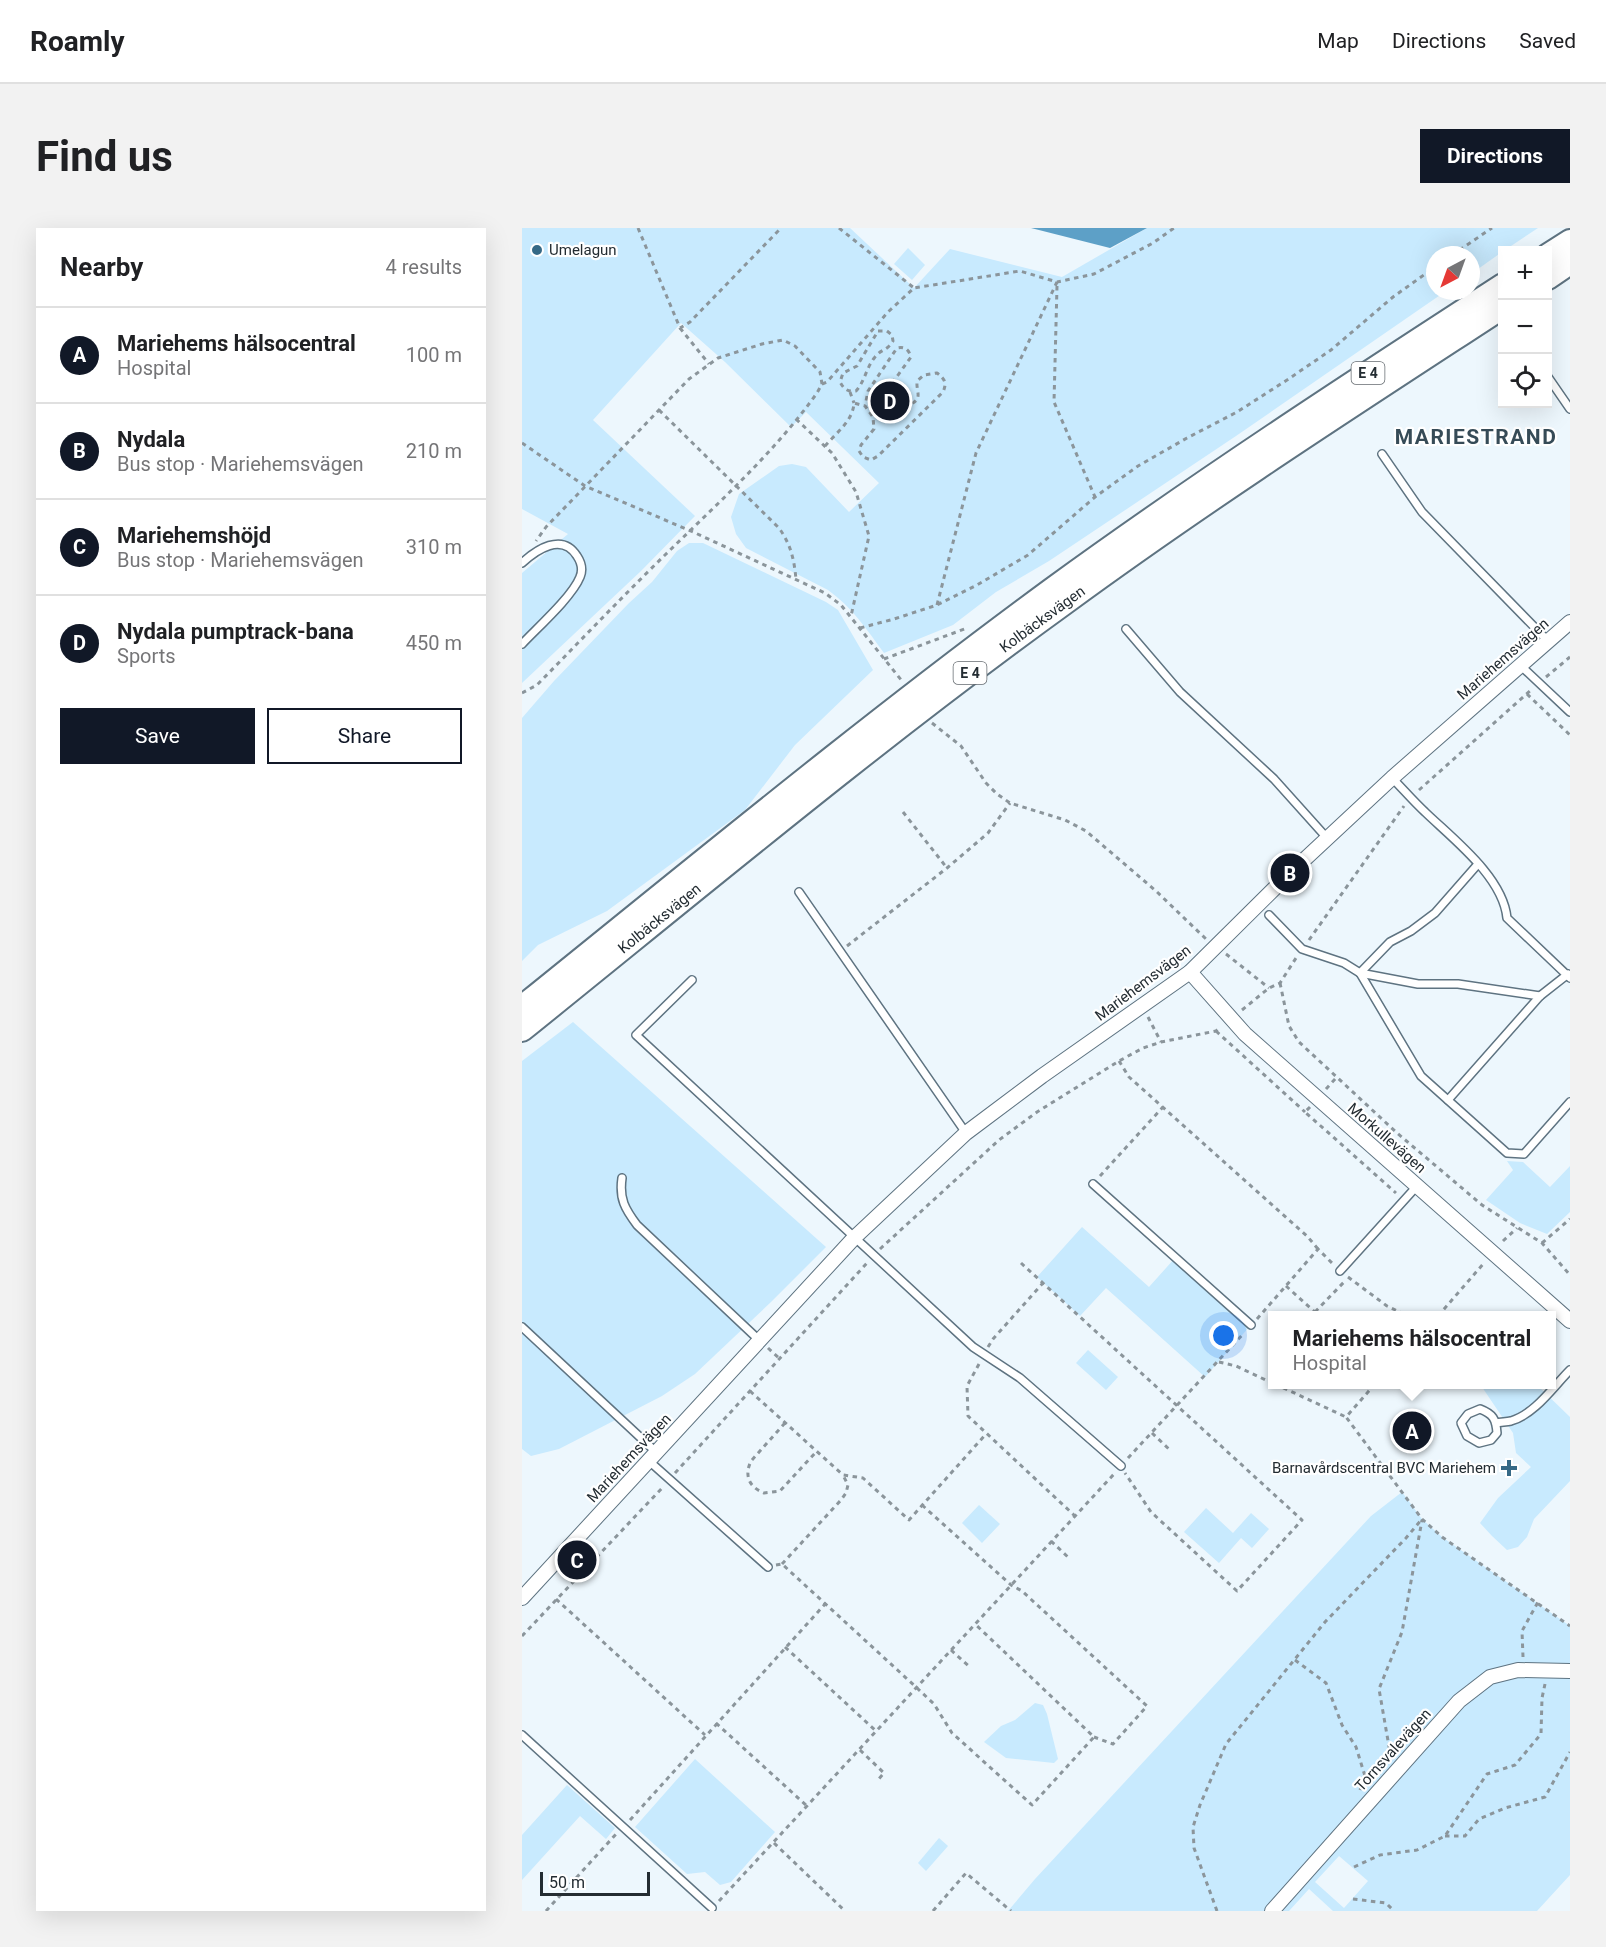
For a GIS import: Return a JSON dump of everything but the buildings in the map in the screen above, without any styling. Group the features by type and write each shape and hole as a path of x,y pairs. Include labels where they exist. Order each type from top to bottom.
{"highway":[{"path":"1552,252 1570,241"},
{"path":"1552,275 1570,263"},
{"name":"Kolbäcksvägen","path":"522,1007 876,722 1054,588 1234,462 1498,288"},
{"name":"Kolbäcksvägen","path":"522,1030 905,722 1067,601 1245,476 1498,310"}],"street":[{"name":"Mariehemsvägen","path":"522,1598 854,1238 966,1133 1042,1076 1190,972 1392,778 1570,622"},
{"name":"Morkullevägen","path":"1190,972 1231,1020 1570,1321"},
{"name":"Tornsvalevägen","path":"1272,1911 1458,1701 1490,1677 1518,1670 1570,1671"}],"lane":[{"path":"1552,383 1570,409"},
{"path":"1382,454 1422,512 1548,641"},
{"path":"522,564 532,554 552,544 565,546 575,552 581,565 579,581 557,608 522,644"},
{"path":"1126,630 1180,692 1274,779 1327,838"},
{"path":"1520,665 1570,712"},
{"path":"1392,778 1478,864 1500,893 1507,918 1569,975 1540,996 1448,1100"},
{"path":"1360,973 1390,942 1411,931 1435,913 1478,864"},
{"path":"799,892 966,1133"},
{"path":"1269,915 1302,949 1344,963 1360,973 1418,984 1458,984 1540,996"},
{"path":"1360,973 1421,1076 1508,1153 1524,1154 1570,1102"},
{"path":"692,980 636,1035 873,1256 984,1355 1020,1378 1121,1466"},
{"path":"622,1178 622,1200 637,1225 759,1340"},
{"path":"1093,1184 1251,1325"},
{"path":"1340,1271 1417,1186"},
{"path":"522,1327 653,1457 669,1480 768,1567"},
{"path":"1556,1384 1570,1370"},
{"path":"1496,1423 1510,1421 1522,1415 1552,1389"},
{"path":"1480,1409 1492,1414 1496,1423 1497,1433 1491,1440 1479,1443 1467,1436 1461,1423 1468,1414 1480,1409"},
{"path":"522,1735 712,1908"}],"path":[{"path":"638,228 680,328 709,364"},
{"path":"680,328 690,322 781,228"},
{"path":"839,228 914,288"},
{"path":"522,693 537,685 736,485 808,405 822,384 827,382 888,312 914,288 1020,271 1057,282 1094,274 1153,243 1174,228"},
{"path":"1465,246 1492,228"},
{"path":"860,628 937,605 1028,555 1095,498 1138,466 1237,412 1287,380 1331,350 1393,297 1426,273"},
{"path":"1057,282 1054,402 1095,498"},
{"path":"937,605 976,453 1057,282"},
{"path":"825,446 850,419 853,412 854,403 850,392 844,389 840,382 843,373 857,366 870,349 870,343 878,331 892,335 893,341 888,349 877,355 864,373 861,385 856,391 850,392"},
{"path":"532,554 542,531 689,379 718,358 783,340 795,346 820,372 822,384"},
{"path":"854,403 866,406 873,417 874,429 859,451 863,457 871,460 878,456 944,392 945,380 937,373 924,375 918,381 919,397 916,402 908,403 905,395 897,394 892,414 888,417 879,414 875,407 911,357 905,348 897,348 868,391 866,406"},
{"path":"659,410 779,528 794,556 796,579"},
{"path":"796,419 832,453 856,492 869,536 851,616"},
{"path":"522,443 585,486 825,592 851,616 904,684"},
{"path":"884,659 960,632 970,626"},
{"path":"522,1636 636,1518 873,1256 999,1140 1037,1112 1143,1048 1216,1031 1269,988 1280,983 1410,798 1570,657"},
{"path":"1527,694 1570,735"},
{"path":"930,719 937,728 961,746 996,794 1010,803 1065,820 1086,831 1205,937"},
{"path":"841,951 988,833 1010,803"},
{"path":"903,812 947,868"},
{"path":"1234,961 1269,988"},
{"path":"1280,983 1289,1026 1299,1042 1397,1133 1482,1205 1542,1243 1570,1275"},
{"path":"1153,1024 1161,1042"},
{"path":"1216,1031 1305,1112"},
{"path":"1119,1061 1129,1077 1307,1236 1340,1271 1387,1306 1398,1311"},
{"path":"1093,1184 1163,1107"},
{"path":"1380,1179 1404,1201"},
{"path":"1542,1243 1570,1218"},
{"path":"1503,1241 1517,1228"},
{"path":"712,1908 1219,1362 1318,1249"},
{"path":"1442,1311 1486,1260"},
{"path":"1021,1263 1302,1520 1237,1591 1151,1512 1121,1466"},
{"path":"1316,1311 1348,1278"},
{"path":"1043,1283 993,1339 967,1386 968,1416 1074,1516"},
{"path":"1286,1286 1310,1311"},
{"path":"1219,1362 1236,1366 1268,1381"},
{"path":"1285,1389 1346,1417 1422,1519 1442,1537 1570,1626"},
{"path":"1346,1417 1371,1389"},
{"path":"750,1391 843,1475 848,1485 841,1500 782,1564 768,1567"},
{"path":"785,1423 747,1468 750,1485 764,1494 780,1491 816,1452"},
{"path":"1152,1433 1171,1451"},
{"path":"843,1475 863,1478 909,1520 986,1434"},
{"path":"922,1505 1011,1585 1022,1591 1147,1706 1113,1744 1094,1737 975,1624"},
{"path":"1217,1911 1194,1848 1193,1827 1226,1744 1325,1622 1422,1519"},
{"path":"1393,1774 1379,1689 1402,1632 1422,1519"},
{"path":"1052,1541 1070,1559"},
{"path":"782,1564 934,1704 952,1733 1032,1805 1094,1737"},
{"path":"556,1599 705,1735"},
{"path":"1518,1670 1523,1657 1522,1631 1538,1602"},
{"path":"546,1911 826,1603"},
{"path":"785,1647 876,1732"},
{"path":"951,1650 970,1668"},
{"path":"1295,1660 1326,1683 1342,1725 1356,1747 1365,1776 1358,1795 1363,1809"},
{"path":"1445,1836 1487,1774 1515,1765 1541,1734 1542,1698 1547,1670"},
{"path":"716,1723 807,1806"},
{"path":"860,1750 885,1773 877,1781"},
{"path":"1354,1867 1380,1855 1417,1850 1445,1836 1464,1836 1479,1819 1505,1808 1545,1797 1570,1752"},
{"path":"774,1843 845,1911"},
{"path":"933,1911 966,1873 1011,1911"},
{"path":"1353,1899 1386,1903 1394,1911"}],"shaded area":[{"path":"522,228 850,228 914,288 950,249 1062,277 1147,228 1538,228 1511,246 1498,246 1498,255 1480,268 1480,246 1426,246 1426,300 1433,300 1049,561 996,592 953,625 884,653 852,611 828,590 746,548 736,534 731,517 739,494 779,466 792,464 806,467 849,512 879,483 806,412 791,427 725,362 681,323 593,420 695,516 641,571 522,683 522,573 568,534 522,509"},
{"path":"908,248 925,265 912,280 894,264"},
{"path":"689,543 703,543 826,602 838,610 873,670 795,745 745,810 607,911 538,945 522,961 522,718 554,681 652,582 677,551"},
{"path":"573,1022 826,1247 695,1374 662,1396 559,1449 531,1456 522,1449 522,1061"},
{"path":"1507,1161 1523,1162 1550,1187 1570,1166 1570,1212 1547,1234 1520,1223 1486,1200 1513,1170"},
{"path":"1082,1227 1149,1287 1175,1258 1251,1325 1205,1377 1106,1288 1080,1316 1037,1277"},
{"path":"1088,1350 1118,1377 1106,1390 1076,1363"},
{"path":"1483,1389 1541,1389 1570,1417 1570,1481 1534,1519 1527,1537 1518,1547 1507,1550 1480,1523 1498,1498 1531,1467 1516,1453 1513,1433"},
{"path":"1402,1492 1422,1519 1442,1537 1570,1626 1570,1875 1537,1911 1333,1911 1309,1889 1289,1911 1008,1911 1035,1879 1371,1516","holes":["1339,1856 1368,1881 1344,1908 1315,1882"]},
{"path":"979,1505 1000,1524 982,1543 962,1523"},
{"path":"1206,1508 1233,1533 1251,1513 1269,1529 1252,1548 1241,1538 1219,1563 1184,1532"},
{"path":"1035,1703 1043,1705 1047,1714 1058,1759 1054,1763 1006,1758 984,1742 1001,1726 1015,1720"},
{"path":"695,1759 775,1832 731,1882 720,1885 705,1872 687,1874 635,1827"},
{"path":"567,1785 615,1828 606,1839 580,1816 522,1880 522,1835"},
{"path":"939,1838 948,1846 926,1871 918,1863"}],"water":[{"path":"1031,228 1147,228 1110,248"}],"place":[{"name":"Umelagun","path":"537,250"},
{"name":"Nydala pumptrack-bana","path":"890,401"},
{"name":"Nydala","path":"1290,873"},
{"name":"Mariehems hälsocentral","path":"1412,1431"},
{"name":"Barnavårdscentral BVC Mariehem","path":"1509,1468"},
{"name":"Mariehemshöjd","path":"577,1560"}],"district":[{"name":"MARIESTRAND","path":"1476,437"}]}
